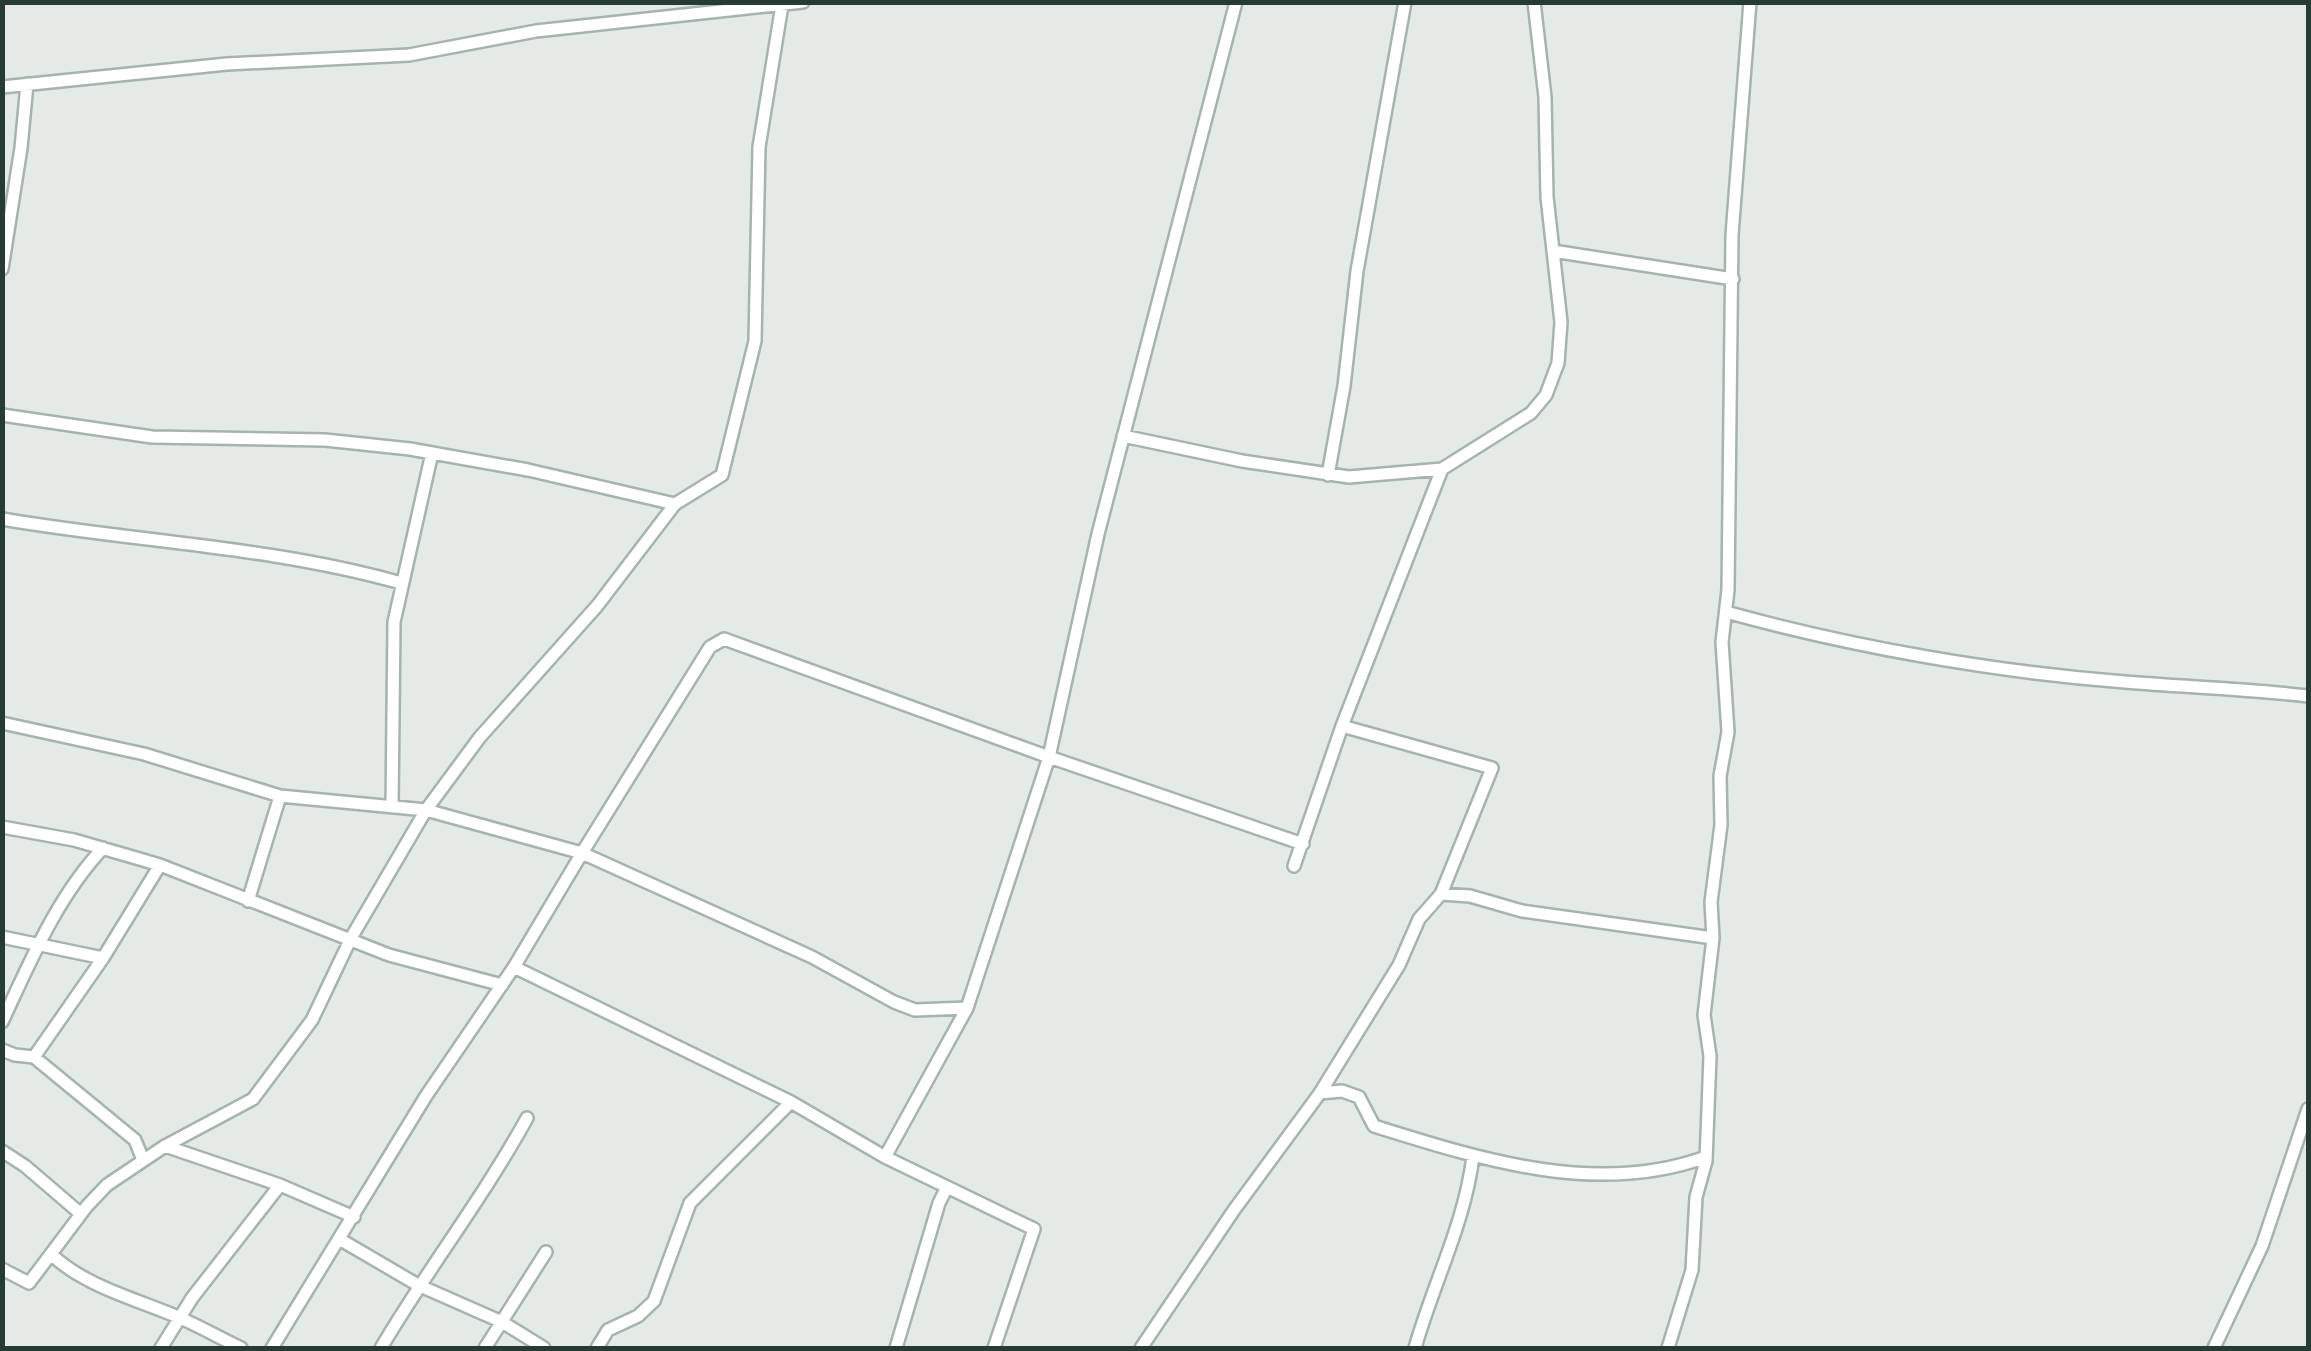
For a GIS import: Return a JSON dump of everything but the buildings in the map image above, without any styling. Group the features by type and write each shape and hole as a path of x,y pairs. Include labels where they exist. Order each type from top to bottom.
{"street":[{"path":"2,86 227,64 409,55 536,31 714,8 803,2"},
{"path":"885,1157 967,1008 1049,758 1123,436 1236,2"},
{"path":"1328,474 1344,386 1357,271 1405,2"},
{"path":"1123,436 1242,461 1349,477 1442,469 1531,413 1546,395 1558,362 1561,322 1547,197 1546,96 1534,2"},
{"path":"1668,1348 1692,1270 1696,1197 1706,1157 1710,1056 1704,1015 1713,938 1711,902 1721,825 1720,776 1728,732 1722,642 1726,612 1732,235 1750,2"},
{"path":"2,1269 29,1283 108,1185 165,1146 253,1098 312,1020 351,938 426,810 480,737 596,606 675,504 722,475 758,316 758,147 782,5"},
{"path":"2,269 22,148 27,84"},
{"path":"1553,252 1733,279"},
{"path":"2,415 152,438 324,440 432,452 675,504"},
{"path":"392,808 394,622 432,452"},
{"path":"1294,866 1342,726 1442,469"},
{"path":"2,519 330,564 401,583"},
{"path":"1726,612 1825,637 2040,672 2308,696"},
{"path":"272,1348 426,1096 514,967 710,647 724,639 1049,758 1302,844"},
{"path":"2,723 144,754 280,796 426,810 582,853 812,956 894,1002 934,1011 967,1008"},
{"path":"1141,1348 1234,1210 1320,1093 1399,965 1419,919 1441,894 1492,768 1342,726"},
{"path":"248,901 280,796"},
{"path":"2,826 160,865 389,955 502,984"},
{"path":"2,1022 38,945 87,865 103,848"},
{"path":"34,1057 103,958 160,865"},
{"path":"1441,894 1470,896 1522,911 1713,938"},
{"path":"2,938 103,958"},
{"path":"514,967 790,1102 946,1189 1034,1229 994,1348"},
{"path":"2,1050 34,1057 135,1140 144,1160"},
{"path":"1320,1093 1342,1091 1359,1097 1374,1126 1473,1156 1541,1170 1600,1174 1680,1166 1706,1157"},
{"path":"597,1348 608,1330 638,1316 654,1301 690,1203 790,1102"},
{"path":"2214,1348 2262,1246 2308,1109"},
{"path":"380,1348 504,1160 527,1118"},
{"path":"165,1146 354,1217"},
{"path":"2,1151 81,1214"},
{"path":"1416,1348 1463,1214 1473,1156"},
{"path":"161,1348 178,1317 280,1186"},
{"path":"896,1348 946,1189"},
{"path":"340,1240 418,1285 502,1322 544,1348"},
{"path":"484,1348 546,1252"},
{"path":"51,1254 92,1281 241,1348"}]}
